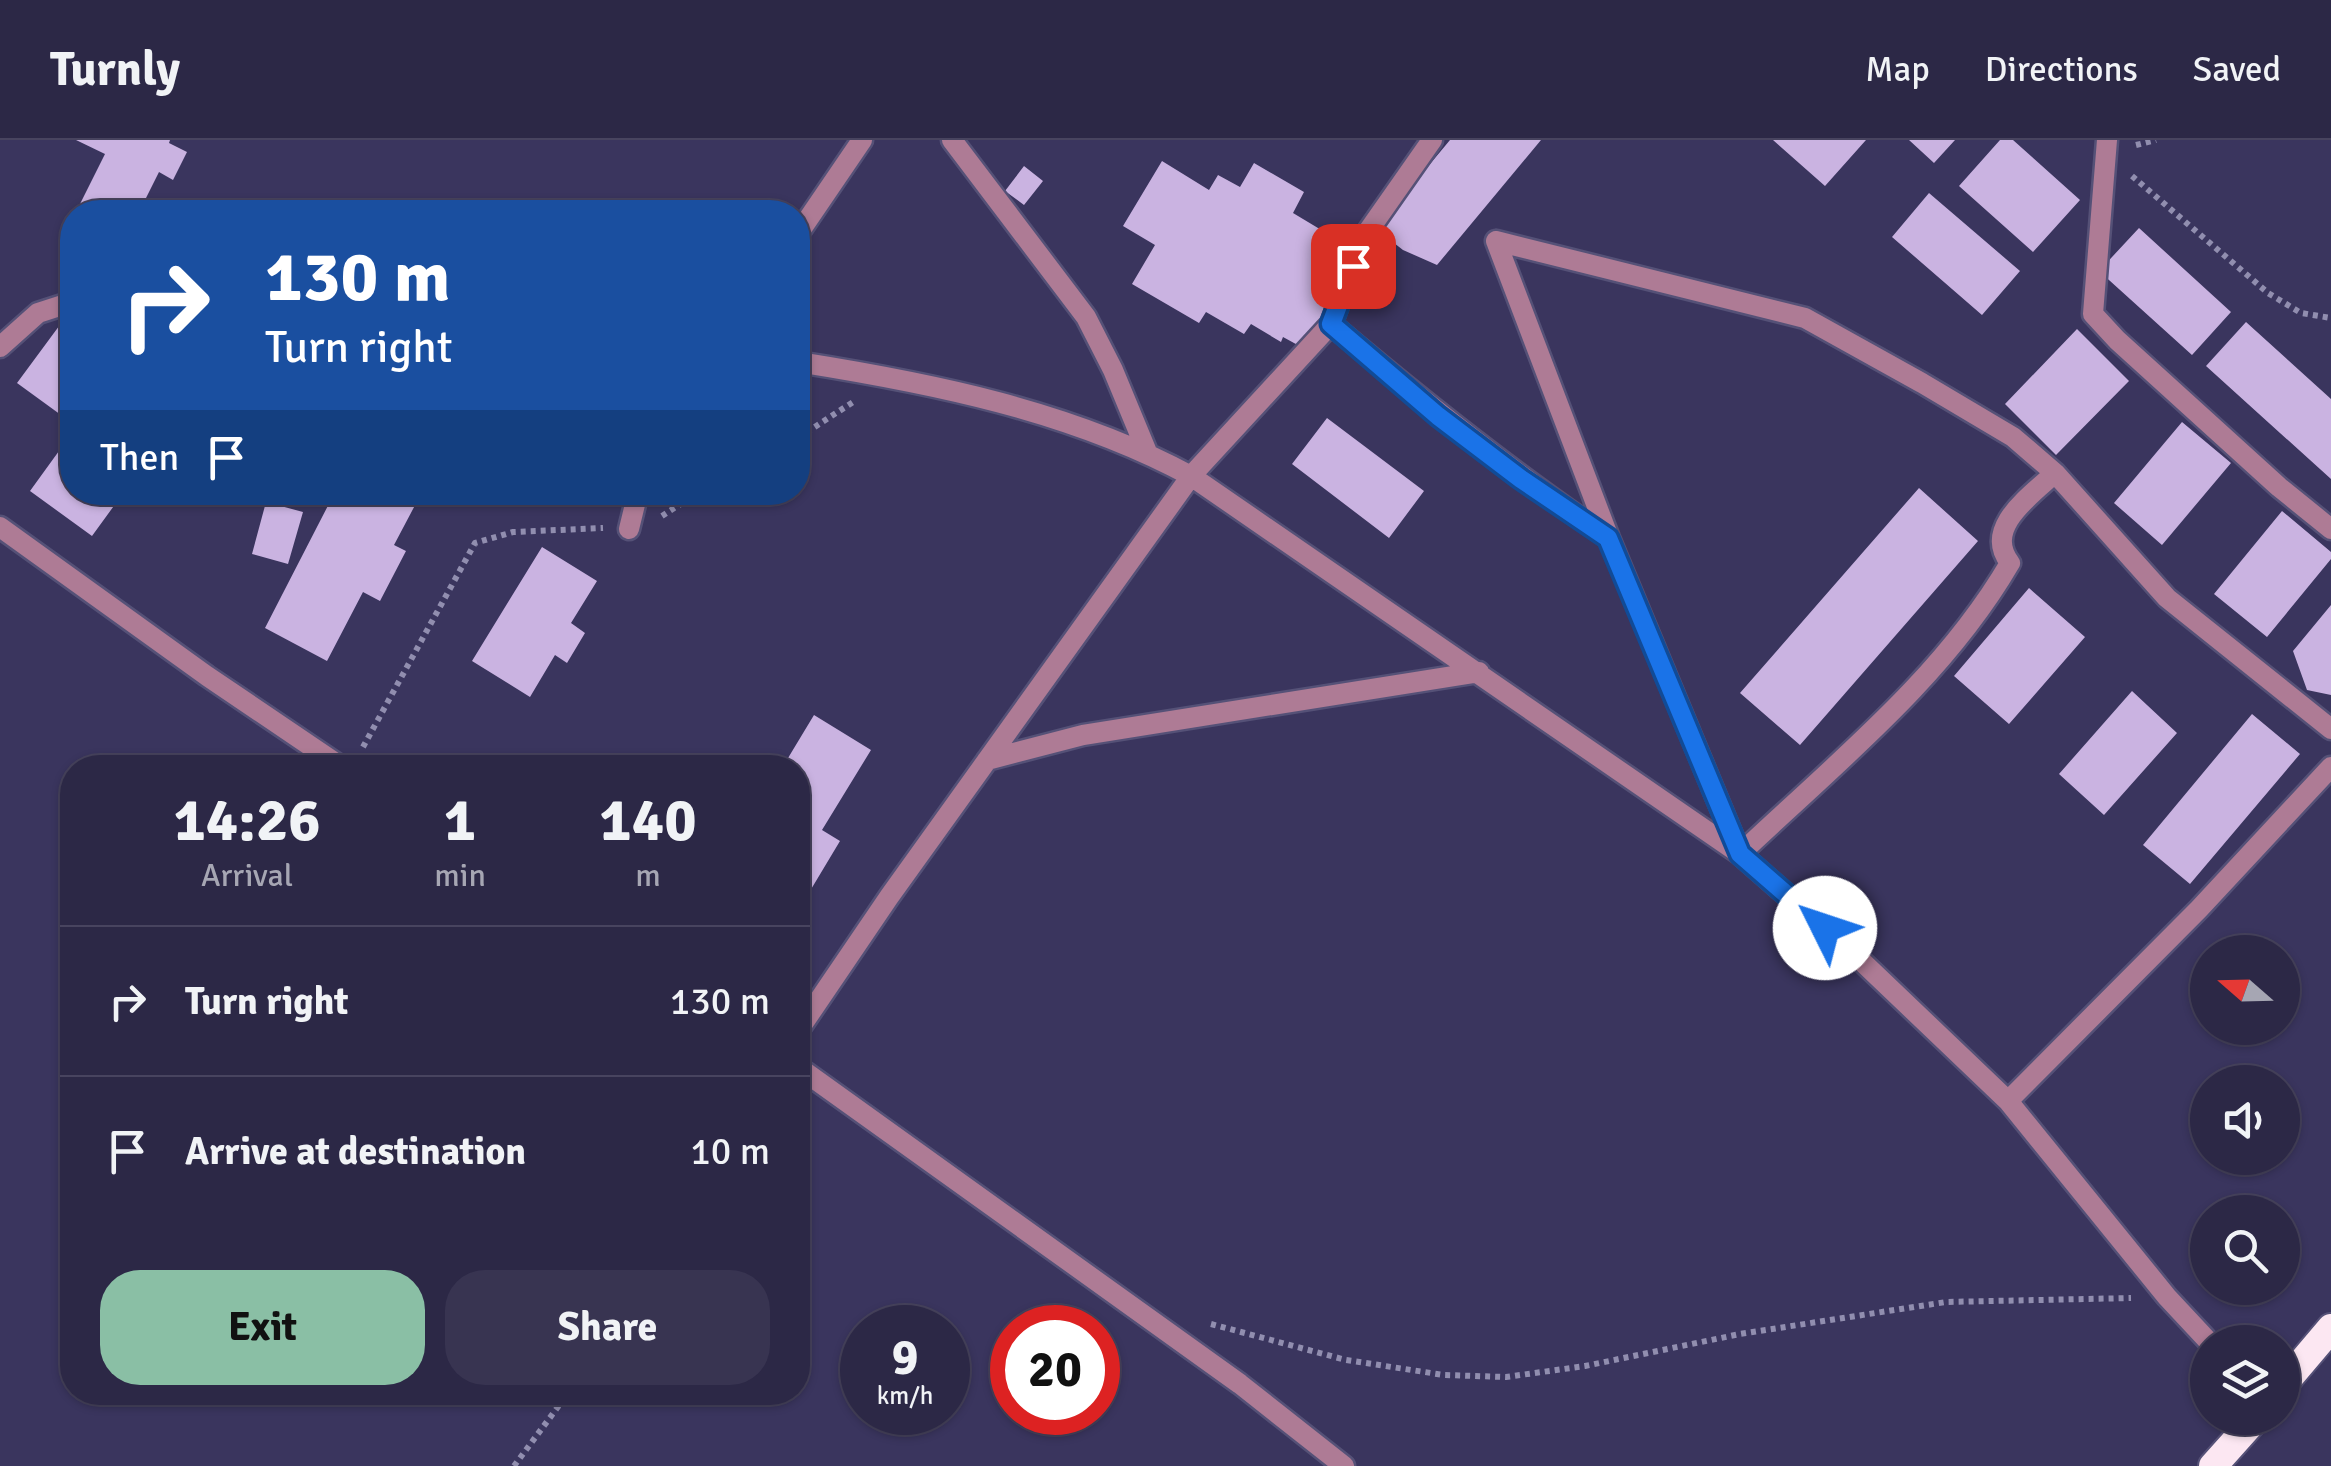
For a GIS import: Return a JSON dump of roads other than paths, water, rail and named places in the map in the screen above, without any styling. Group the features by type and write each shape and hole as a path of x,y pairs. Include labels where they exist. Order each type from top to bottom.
{"highway":[{"path":"2300,1365 2331,1328"},
{"path":"2214,1466 2241,1435"}],"street":[{"path":"810,216 862,140"},
{"path":"952,140 1086,317 1147,452"},
{"path":"810,1013 1191,476 1331,324 1364,237 1432,140"},
{"path":"2085,140 2107,146 2093,314 2279,487 2331,529"},
{"path":"1740,854 1608,538 1496,241 1805,318 2014,437 2055,474 2167,598 2331,728"},
{"path":"0,347 38,313 60,306"},
{"path":"1331,324 1438,416 1608,538"},
{"path":"810,364 1013,406 1076,424 1147,452 1191,476 1479,672 1740,854 1854,952 2008,1101 2194,1325"},
{"path":"1740,854 1937,666 2010,562 2000,551 2004,526 2023,502 2055,474"},
{"path":"629,529 635,505"},
{"path":"0,526 323,755"},
{"path":"987,760 1103,732 1479,672"},
{"path":"2008,1101 2199,908 2331,767"},
{"path":"810,1076 1240,1384 1344,1466"}]}
